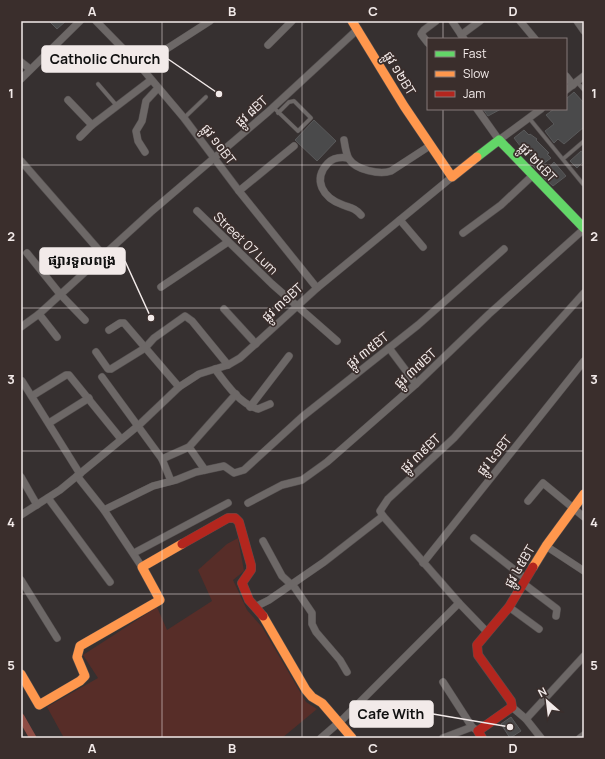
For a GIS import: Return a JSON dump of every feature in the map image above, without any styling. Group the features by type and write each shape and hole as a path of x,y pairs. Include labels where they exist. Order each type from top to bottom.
{"street":[{"path":"21,78 80,21"},
{"name":"ផ្លូវ ១០BT","path":"96,21 140,66 184,118 216,158 239,191 318,288"},
{"path":"140,66 210,21"},
{"path":"268,45 292,21"},
{"name":"ផ្លូវ ១២BT","path":"352,21 404,106 452,177"},
{"path":"427,42 422,34 424,30 436,21"},
{"path":"452,21 463,37 480,21"},
{"path":"520,21 534,38"},
{"path":"577,21 584,31"},
{"name":"ផ្លូវ ៨BT","path":"21,327 39,314 152,211 276,110 358,29"},
{"path":"21,62 30,69"},
{"path":"567,89 584,76"},
{"path":"567,77 575,83"},
{"path":"80,137 92,125 151,80"},
{"path":"145,152 138,141 136,132 142,121 146,101 158,88"},
{"path":"68,100 92,125"},
{"name":"ផ្លូវ ២៤BT","path":"478,110 499,140 584,229"},
{"name":"ផ្លូវ ៣១BT","path":"21,515 48,498 78,475 179,387 199,374 228,365 240,358 318,288 452,177 539,110"},
{"path":"344,140 348,158 353,164 384,174 431,145"},
{"path":"239,191 294,146"},
{"path":"348,158 335,158 329,162 319,179 320,185 331,199 342,205 353,207 361,215"},
{"path":"21,161 104,256"},
{"path":"463,234 501,204 532,176"},
{"name":"Street 07 Lum","path":"197,211 228,242 337,341"},
{"path":"400,220 423,247"},
{"name":"ផ្លូវ ៣៧BT","path":"248,503 282,485 302,480 313,473 416,384 489,314 584,229"},
{"path":"161,288 228,242"},
{"name":"ផ្លូវ ៣៥BT","path":"205,470 224,466 234,473 244,470 302,417 418,325 504,249"},
{"path":"26,253 60,294 85,320"},
{"name":"ផ្លូវ ៣៩BT","path":"383,516 380,511 388,499 454,438 584,293"},
{"path":"224,309 256,344"},
{"path":"39,314 57,337"},
{"path":"96,352 108,369 111,369 145,348 154,338 185,316 192,321 228,365"},
{"path":"109,330 120,323 124,323 179,387"},
{"path":"389,348 416,384"},
{"path":"250,407 289,356"},
{"name":"ផ្លូវ ៤១BT","path":"423,563 584,361"},
{"path":"216,369 236,394 250,407 258,409 270,404"},
{"path":"32,396 66,375 69,375 121,439"},
{"path":"102,377 138,424 162,459 171,481"},
{"path":"21,674 39,705 80,681 85,676 76,657 76,651 80,646 160,600 134,553 78,475 49,423 22,381"},
{"path":"162,459 189,447 236,394"},
{"path":"49,423 89,398"},
{"path":"104,510 153,486 205,470 189,447"},
{"path":"21,476 37,505"},
{"path":"528,501 543,483 584,517"},
{"name":"ផ្លូវ ៤៥BT","path":"512,707 511,701 476,651 477,645 509,606 546,546 584,494"},
{"path":"48,498 110,582"},
{"path":"134,553 228,503"},
{"path":"255,607 269,600 345,546 383,516 459,604 487,632"},
{"path":"142,567 228,518 235,518 239,522 251,559 251,570 242,583 249,600 255,607 306,690 312,697 322,703 352,738"},
{"path":"474,538 557,609 556,616"},
{"path":"263,541 282,576 292,583 312,613 312,624 316,632 340,660 348,672"},
{"path":"546,546 584,571"},
{"path":"21,580 57,638"},
{"path":"321,738 340,723 459,604"},
{"path":"509,606 539,629"},
{"path":"526,719 584,656"},
{"path":"443,682 478,734"},
{"path":"443,738 478,734 508,712 512,707 526,719 541,738"},
{"path":"580,738 584,735"}],"lane":[{"path":"575,83 584,90"},
{"path":"98,84 117,106"},
{"path":"184,118 206,97"},
{"path":"294,101 311,118 298,131 276,110 289,102 294,101"},
{"path":"529,118 583,184"},
{"path":"563,159 583,144"}],"shaded area":[{"path":"238,538 244,571 233,580 247,610 262,627 306,702 317,709 282,738 64,738 47,707 98,678 83,655 157,607 167,630 212,601 198,570 227,544"}],"building":[{"path":"49,21 66,21 57,29"},
{"path":"574,92 584,103 584,127 564,144 558,139 554,143 545,131 554,124 546,115 553,110 567,110 567,98"},
{"path":"484,110 499,110 488,116"},
{"path":"314,120 336,141 317,161 295,140"},
{"path":"524,130 529,135 530,134 537,139 536,140 549,153 547,154 551,158 536,169 530,163 534,159 526,149 524,151 514,138"},
{"path":"581,151 584,153 584,161 577,168 570,161"},
{"path":"554,162 566,176 553,186 542,176"},
{"path":"511,717 521,731 510,738 501,724"}],"waterway":[{"path":"21,717 33,738"}],"traffic: fast":[{"path":"477,157 499,140 584,228"}],"traffic: slow":[{"path":"352,21 404,106 452,177 477,157"},
{"path":"533,567 546,546 584,494"},
{"path":"21,674 39,705 80,681 85,676 77,657 80,646 160,600 142,567 182,544"},
{"path":"263,616 306,690 312,697 322,703 352,738"}],"traffic: jam":[{"path":"182,544 228,518 235,518 239,522 251,565 251,570 242,583 249,600 263,616"},
{"path":"482,738 478,731 512,707 511,701 478,655 477,645 509,607 533,567"}],"place":[{"name":"Catholic Church","path":"219,94"},
{"name":"ផ្សារទួលពង្រ","path":"151,318"},
{"name":"Cafe With","path":"510,727"}]}
